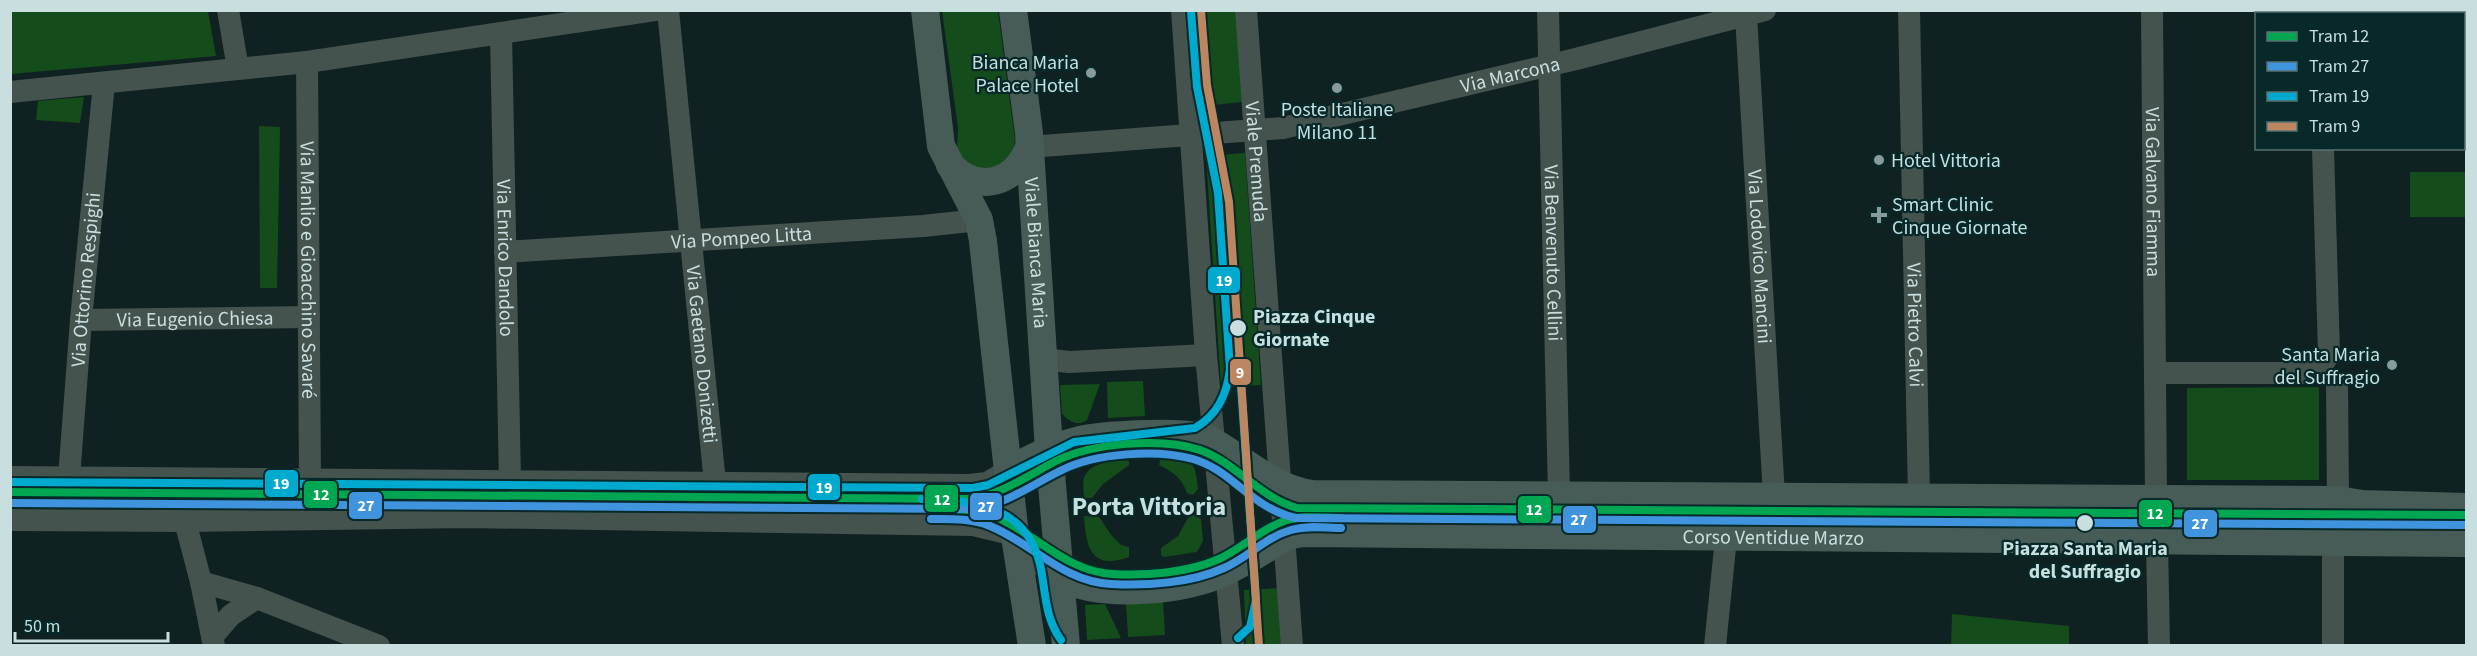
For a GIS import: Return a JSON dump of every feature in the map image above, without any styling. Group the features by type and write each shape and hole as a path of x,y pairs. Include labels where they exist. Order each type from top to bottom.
{"main road":[{"path":"925,10 939,135 945,156 979,220 1015,535 1032,645"},
{"name":"Viale Bianca Maria","path":"1013,10 1029,147 1043,359"},
{"name":"Viale Bianca Maria","path":"950,165 972,180 985,182 999,180 1018,167 1029,147"},
{"path":"997,367 1010,378 1024,380 1033,375 1043,359"},
{"path":"1043,359 1066,645"},
{"path":"1009,470 1049,450 1085,439 1167,434 1198,435 1215,443 1280,484"},
{"name":"Corso Ventidue Marzo","path":"1280,484 1296,491 1312,494 2156,498"},
{"path":"2466,507 2362,504 2338,500 2156,498 2157,542 2466,543"},
{"name":"Corso Ventidue Marzo","path":"1284,536 1304,533 2157,542"},
{"path":"1015,535 1060,577 1094,588 1121,590 1192,584 1226,572 1284,536"}],"street":[{"path":"228,10 238,69"},
{"path":"10,92 307,62 655,10"},
{"name":"Via Gaetano Donizetti","path":"668,10 715,483"},
{"path":"1182,10 1206,355 1233,645"},
{"name":"Viale Premuda","path":"1246,10 1280,484"},
{"name":"Via Benvenuto Cellini","path":"1548,10 1559,495"},
{"name":"Via Pietro Calvi","path":"1909,10 1919,497"},
{"name":"Via Galvano Fiamma","path":"2151,10 2156,373"},
{"name":"Via Marcona","path":"1029,147 1283,128 1550,65 1756,13"},
{"name":"Via Lodovico Mancini","path":"1756,13 1774,496"},
{"name":"Via Enrico Dandolo","path":"501,34 510,481"},
{"name":"Via Manlio e Gioacchino Savaré","path":"307,62 310,480"},
{"name":"Via Ottorino Respighi","path":"69,477 81,320 104,83"},
{"path":"2156,498 2156,373 2307,373 2317,371 2329,354 2324,150"},
{"name":"Via Pompeo Litta","path":"505,252 923,226 979,220"},
{"name":"Via Eugenio Chiesa","path":"81,320 309,318"},
{"path":"1043,359 1069,363 1206,355"},
{"path":"2337,384 2338,500"},
{"path":"10,477 969,484 987,483 1009,470"},
{"path":"1280,484 1292,645"},
{"path":"10,520 185,521 468,517 961,525 992,528 1015,535"},
{"path":"185,521 213,641"},
{"path":"1715,645 1726,538"},
{"path":"2157,542 2158,645"},
{"path":"2333,543 2333,645"},
{"path":"201,582 257,598 379,645"},
{"path":"213,641 231,615 257,598"}],"green space":[{"path":"10,11 208,11 216,56 11,74"},
{"path":"942,11 998,11 1015,140 1012,151 1004,161 987,169 974,167 963,161 957,148 958,128"},
{"path":"1189,11 1237,11 1242,102 1196,107"},
{"path":"84,97 80,123 36,120 38,101"},
{"path":"259,126 280,127 277,288 260,288"},
{"path":"1245,153 1261,385 1221,387 1206,156"},
{"path":"2410,172 2466,172 2466,217 2410,217"},
{"path":"1143,381 1145,416 1108,418 1107,382"},
{"path":"1100,384 1087,420 1077,423 1070,421 1062,414 1060,385"},
{"path":"2319,387 2319,480 2187,480 2187,388"},
{"path":"1178,457 1189,461 1194,469 1198,489 1193,495 1187,493 1176,476 1159,465 1160,460"},
{"path":"1129,461 1129,465 1103,484 1092,498 1084,498 1083,480 1091,469 1101,464"},
{"path":"1194,515 1201,519 1203,541 1197,552 1164,557 1161,555 1161,548 1178,536 1189,516"},
{"path":"1084,516 1099,517 1121,545 1129,547 1129,557 1106,561 1098,558 1089,546 1086,537"},
{"path":"1280,588 1283,645 1246,645 1244,590"},
{"path":"1163,600 1165,635 1128,637 1126,602"},
{"path":"1105,604 1121,638 1087,640 1085,605"},
{"path":"1952,614 2069,626 2069,645 1951,645"}],"tram line":[{"name":"9","path":"1201,10 1207,85 1229,202 1259,646"},
{"name":"19","path":"10,482 973,488 988,485 1074,442 1195,428 1210,417 1220,403 1230,369 1218,193 1197,87 1191,11"},
{"name":"19","path":"1238,638 1250,627 1256,600 1239,357"},
{"name":"12","path":"10,492 974,499 1006,488 1071,455 1107,446 1147,443 1184,446 1200,450 1225,463 1271,496 1297,508 2466,515"},
{"name":"27","path":"10,503 974,509 998,503 1076,464 1126,454 1162,454 1193,459 1207,464 1266,506 1296,518 2466,525"},
{"name":"19","path":"922,499 981,505 1013,520 1025,532 1035,548 1049,614 1061,640"},
{"name":"12","path":"931,509 963,509 986,513 1009,523 1080,566 1095,571 1125,575 1152,574 1207,564 1228,554 1269,528 1293,518 1341,518"},
{"name":"27","path":"931,519 983,523 1005,533 1078,576 1094,582 1125,585 1169,582 1211,573 1232,564 1273,537 1297,528 1341,528"}],"place":[{"name":"Bianca Maria Palace Hotel","path":"1091,73"},
{"name":"Poste Italiane Milano 11","path":"1337,88"},
{"name":"Hotel Vittoria","path":"1879,160"},
{"name":"Smart Clinic Cinque Giornate","path":"1879,215"},
{"name":"Piazza Cinque Giornate","path":"1238,328"},
{"name":"Santa Maria del Suffragio","path":"2392,365"},
{"name":"Piazza Santa Maria del Suffragio","path":"2085,523"}],"district":[{"name":"Porta Vittoria","path":"1149,506"}]}
